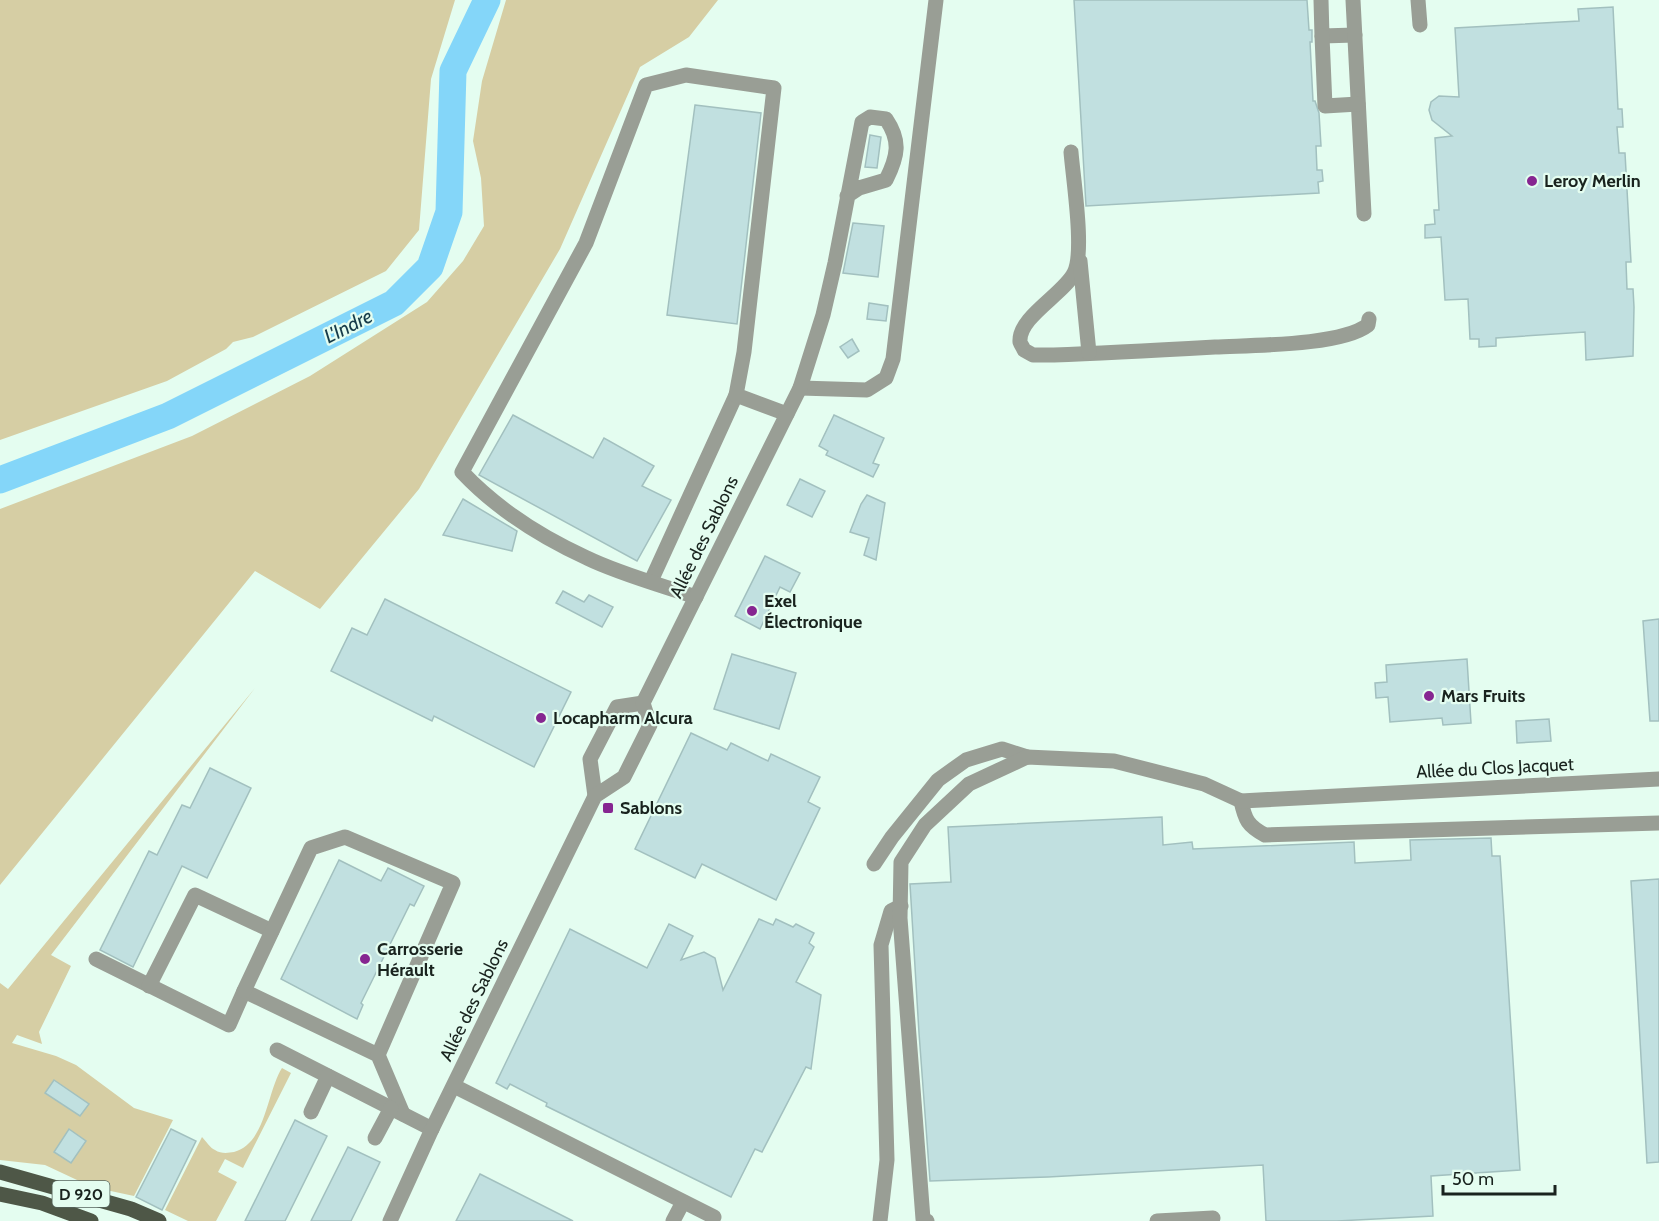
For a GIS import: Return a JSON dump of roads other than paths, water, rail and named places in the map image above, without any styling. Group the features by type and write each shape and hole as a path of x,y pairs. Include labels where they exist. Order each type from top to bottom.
{"main road":[{"name":"D 920","path":"0,1172 131,1209 159,1221"},
{"name":"D 920","path":"0,1194 42,1203 91,1221"}],"street":[{"path":"800,388 867,390 886,378 893,359 936,0"},
{"path":"1321,0 1325,106 1358,104"},
{"path":"1353,0 1364,214"},
{"path":"1418,0 1420,25"},
{"path":"1322,36 1355,35"},
{"path":"651,581 736,395 744,352 774,88 686,75 646,85 586,243 462,472 483,494 542,535 589,559 696,597"},
{"name":"Allée des Sablons","path":"643,703 800,388 823,315 835,263 847,196 862,122 870,117 886,119 896,134 895,162 886,180 859,188 847,196"},
{"path":"1071,152 1089,353"},
{"path":"1078,249 1076,271 1066,286 1035,313 1023,329 1020,342 1024,350 1033,355 1305,342 1351,334 1368,325 1369,319"},
{"path":"736,395 787,414"},
{"path":"643,703 650,725 624,777 595,796 590,759 617,707 643,703"},
{"path":"874,864 892,837 938,780 966,759 1002,750 1027,757 1114,761 1204,784 1241,801 1245,818 1253,828 1265,835 1659,823"},
{"path":"927,1221 923,1219 901,906 901,862 925,825 969,784 1027,757"},
{"name":"Allée du Clos Jacquet","path":"1241,801 1659,779"},
{"name":"Allée des Sablons","path":"390,1221 432,1129 595,796"},
{"path":"96,959 230,1025 311,848 345,837 453,882 378,1055 397,1111"},
{"path":"149,986 195,895 272,931"},
{"path":"880,1221 887,1160 881,945 891,911 901,906"},
{"path":"244,991 378,1055"},
{"path":"277,1050 432,1129"},
{"path":"311,1112 328,1076"},
{"path":"454,1086 714,1217"},
{"path":"375,1138 397,1111"},
{"path":"673,1221 683,1202"},
{"path":"1157,1221 1214,1218"}],"waterway":[{"name":"L'Indre","path":"0,480 168,416 394,303 430,267 449,212 453,71 487,0"}],"place":[{"name":"Leroy Merlin","path":"1532,181"},
{"name":"Exel Électronique","path":"752,611"},
{"name":"Mars Fruits","path":"1429,696"},
{"name":"Locapharm Alcura","path":"541,718"},
{"name":"Sablons","path":"608,808"},
{"name":"Carrosserie Hérault","path":"365,959"}]}
